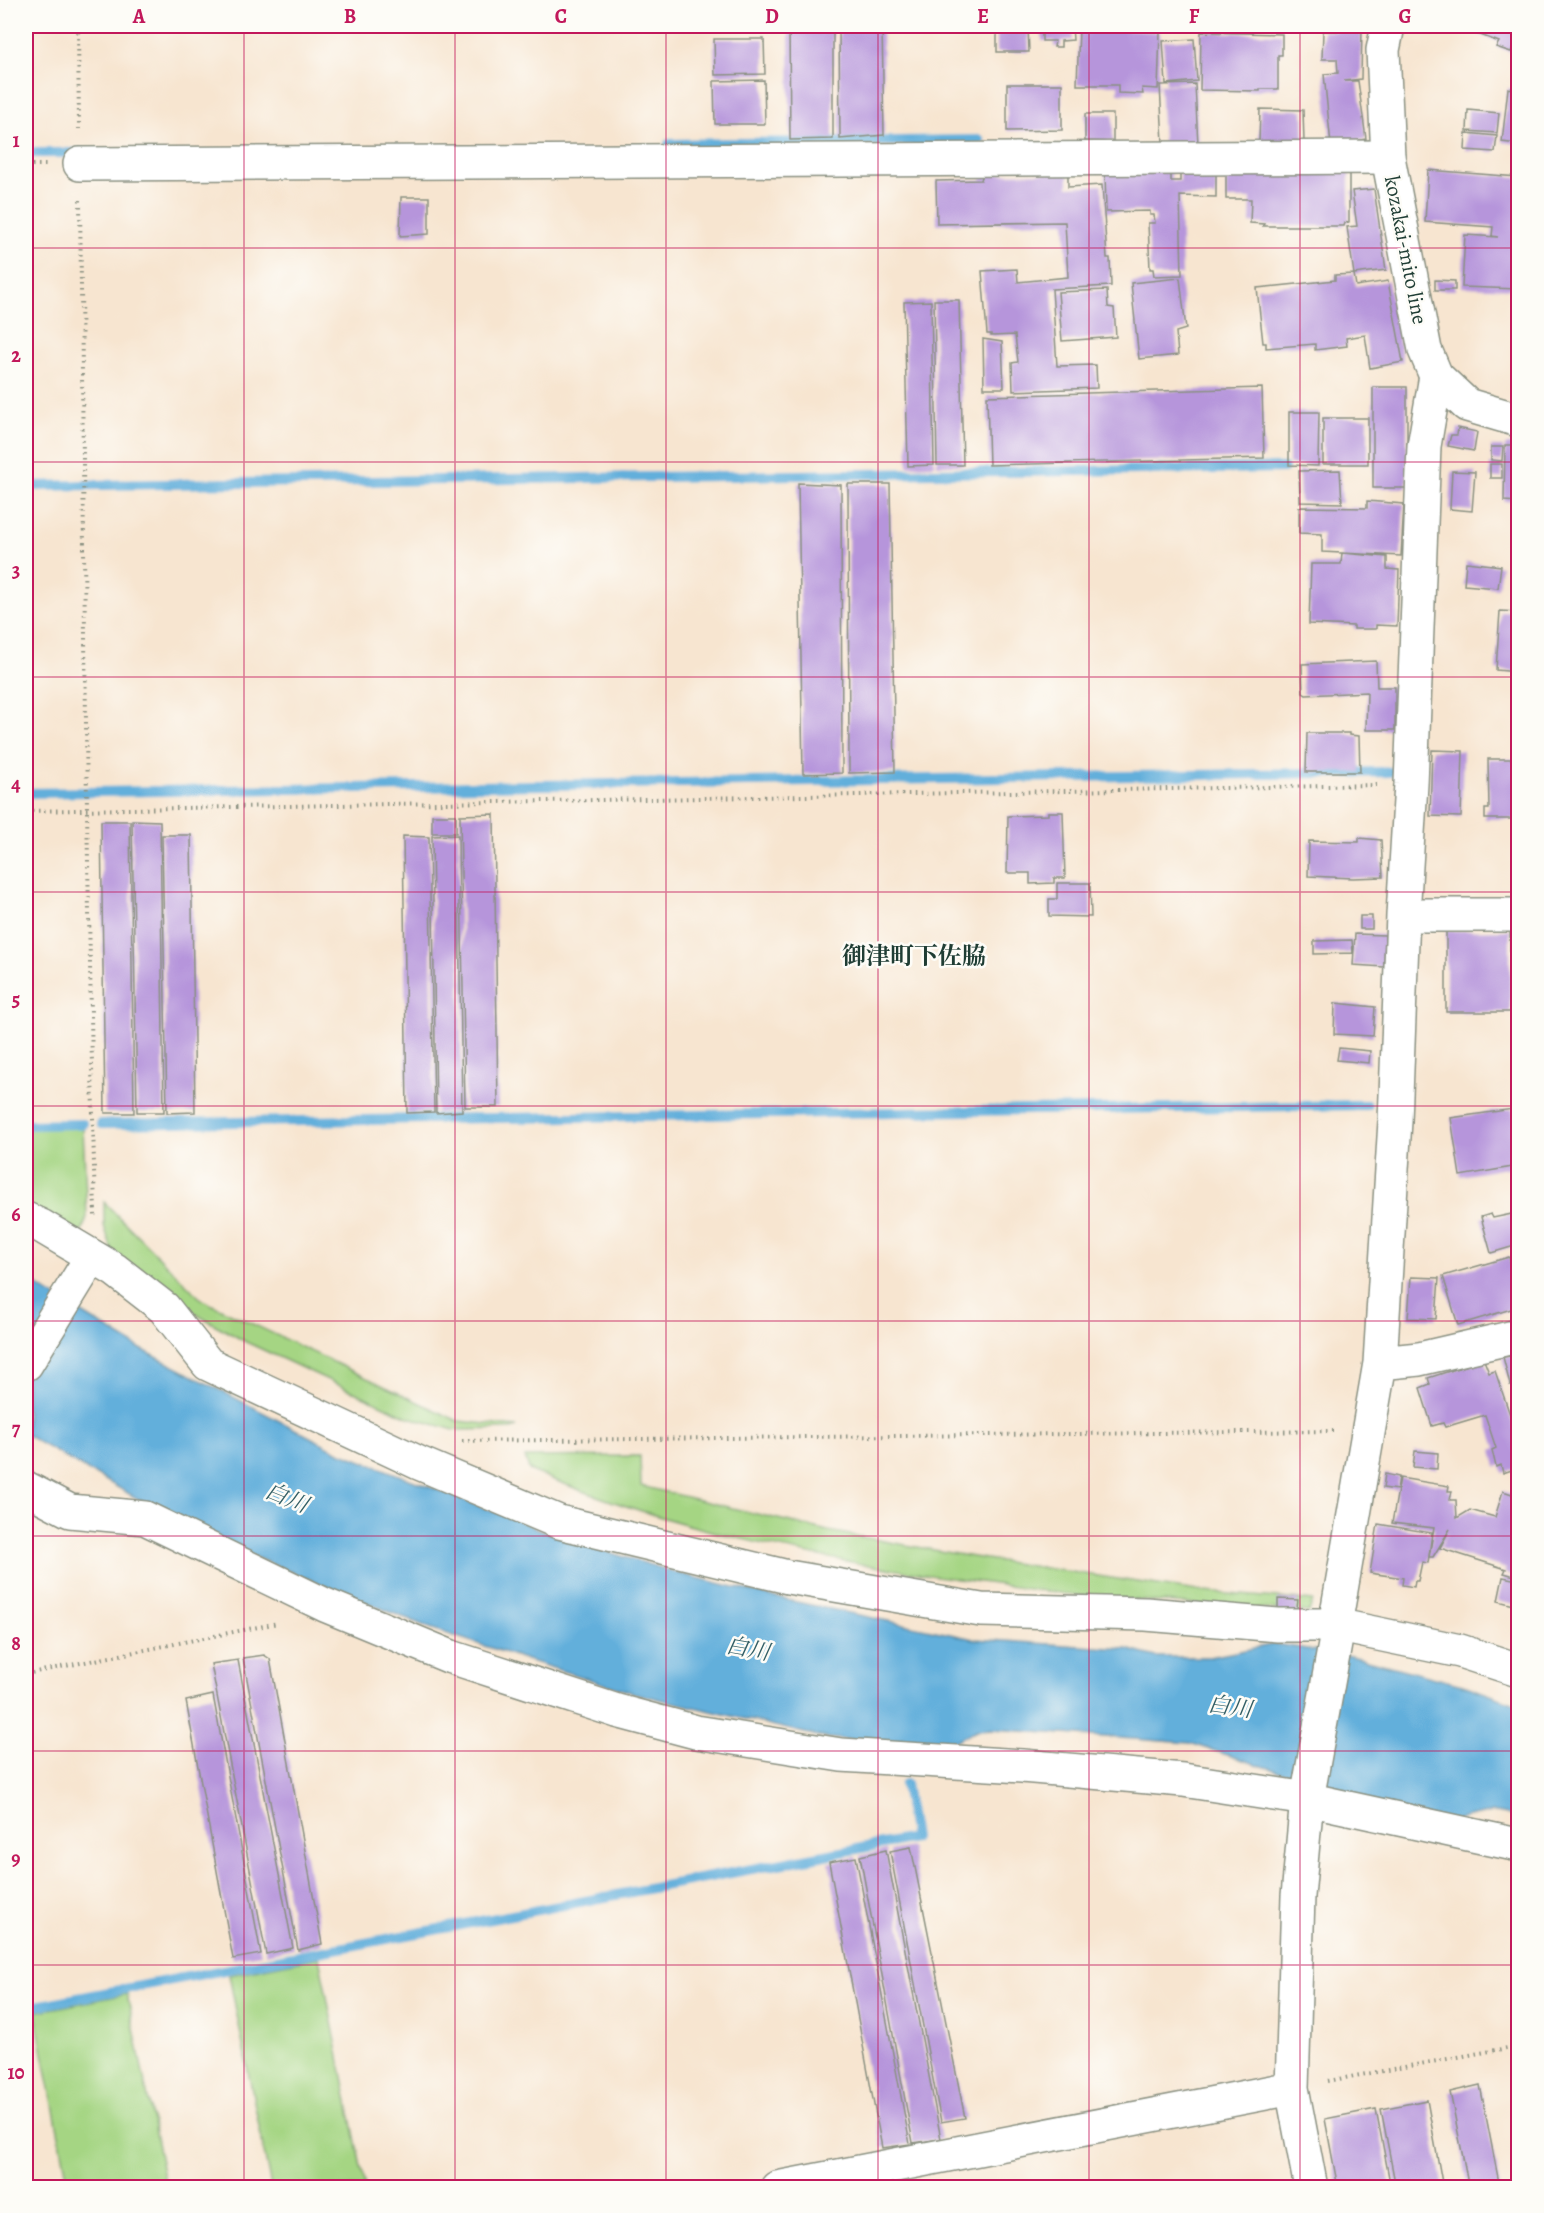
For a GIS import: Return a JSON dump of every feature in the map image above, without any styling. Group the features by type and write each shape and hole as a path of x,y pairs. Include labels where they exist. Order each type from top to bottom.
{"street":[{"name":"kozakai-mito line","path":"1388,26 1383,50 1388,157 1425,350 1436,376 1467,405 1518,420"},
{"path":"80,164 1388,157"},
{"path":"1311,2187 1292,2088 1298,1896 1308,1794 1380,1363 1395,1121 1424,446 1436,376"},
{"path":"1403,915 1518,915"},
{"path":"26,1219 41,1226 87,1265 115,1270 164,1308 208,1364 419,1463 560,1522 788,1577 981,1610 1146,1614 1278,1625 1460,1651 1518,1670"},
{"path":"26,1364 87,1265"},
{"path":"1380,1363 1419,1359 1518,1336"},
{"path":"26,1488 70,1511 145,1518 325,1605 462,1660 617,1712 696,1732 841,1755 1023,1766 1308,1794 1518,1845"},
{"path":"777,2187 1292,2088"}],"path":[{"path":"78,26 87,811 96,1227 87,1265"},
{"path":"26,811 1411,784"},
{"path":"462,1441 1367,1430"},
{"path":"26,1674 305,1618 325,1605"},
{"path":"1292,2088 1518,2046"}],"green space":[{"path":"26,1128 83,1128 87,1217 83,1229 78,1234 26,1208"},
{"path":"104,1202 202,1300 458,1421 517,1427 454,1430 408,1417 246,1342 194,1313 113,1253 104,1226"},
{"path":"640,1456 641,1486 828,1531 973,1557 1204,1592 1313,1601 1309,1612 1082,1596 928,1575 812,1555 697,1527 584,1492 529,1470 525,1457"},
{"path":"319,1957 365,2187 271,2187 229,1975"},
{"path":"127,1994 166,2187 69,2187 35,2012"}],"water":[{"name":"白川","path":"26,1279 141,1349 339,1452 565,1539 681,1574 787,1600 974,1639 1126,1649 1156,1657 1210,1657 1275,1644 1351,1656 1466,1686 1518,1705 1518,1817 1491,1812 1448,1822 1349,1797 1325,1786 1190,1743 992,1729 976,1730 949,1744 928,1745 826,1738 634,1693 430,1628 252,1556 147,1504 26,1435"}],"building":[{"path":"789,26 833,26 833,139 790,140"},
{"path":"839,26 882,26 884,135 840,139"},
{"path":"997,26 1028,26 1029,52 997,52"},
{"path":"1042,26 1072,26 1073,40 1061,41 1061,47 1054,47 1055,41 1042,41"},
{"path":"1337,26 1362,26 1361,79 1344,81 1358,81 1366,139 1331,145 1324,74 1338,73 1337,59 1322,59 1323,31 1337,31"},
{"path":"1463,26 1518,26 1518,50 1513,47 1511,52 1496,47 1499,42 1462,28"},
{"path":"1079,28 1160,32 1158,89 1142,88 1143,94 1118,93 1118,85 1077,85"},
{"path":"1201,32 1282,34 1282,55 1278,55 1278,89 1200,90"},
{"path":"714,39 764,39 765,74 715,75"},
{"path":"1194,39 1197,81 1166,84 1163,41"},
{"path":"764,80 765,124 715,124 714,81"},
{"path":"1007,84 1062,84 1062,130 1007,131"},
{"path":"1195,84 1198,145 1163,143 1160,85"},
{"path":"1508,88 1518,90 1518,144 1502,142"},
{"path":"1260,109 1303,110 1304,142 1259,143"},
{"path":"1468,110 1499,113 1497,133 1467,131"},
{"path":"1085,114 1113,114 1113,142 1085,141"},
{"path":"1466,133 1497,136 1495,152 1465,150"},
{"path":"1171,168 1171,181 1180,181 1180,168 1216,168 1216,197 1180,196 1182,275 1154,276 1153,269 1150,269 1148,223 1155,223 1154,215 1150,215 1150,211 1106,212 1105,170"},
{"path":"1428,170 1518,177 1518,289 1462,287 1465,235 1498,237 1492,236 1493,227 1425,222"},
{"path":"1349,171 1349,222 1344,226 1263,226 1264,224 1250,223 1251,199 1226,199 1226,172"},
{"path":"1068,173 1068,187 1102,185 1111,286 1052,289 1057,366 1096,365 1097,388 1013,391 1012,363 1018,362 1015,335 991,336 987,334 982,271 1017,269 1018,282 1068,277 1065,222 937,224 936,181 981,180 983,174"},
{"path":"1374,189 1386,270 1354,274 1347,227 1357,226 1352,191"},
{"path":"401,197 429,197 429,234 400,236"},
{"path":"1354,274 1356,286 1388,281 1403,362 1370,368 1365,335 1346,338 1347,346 1315,350 1315,344 1266,348 1266,343 1263,343 1257,288 1335,280 1335,275"},
{"path":"1180,278 1186,329 1176,332 1178,355 1139,359 1131,283"},
{"path":"1435,280 1455,281 1455,290 1435,290"},
{"path":"1107,290 1108,307 1114,308 1116,337 1062,341 1058,292"},
{"path":"934,300 959,300 963,465 937,465"},
{"path":"931,301 934,465 908,466 904,302"},
{"path":"983,339 1002,342 1004,388 984,388"},
{"path":"1373,387 1407,387 1407,488 1373,488"},
{"path":"1262,388 1264,458 989,465 987,396"},
{"path":"1289,412 1319,412 1318,466 1289,465"},
{"path":"1323,418 1368,418 1368,464 1323,464"},
{"path":"1458,428 1477,432 1474,451 1448,446 1451,435 1457,435"},
{"path":"1505,445 1518,445 1518,502 1504,501"},
{"path":"1491,447 1503,447 1502,461 1491,460"},
{"path":"1490,464 1502,464 1502,478 1490,478"},
{"path":"1340,470 1342,503 1300,502 1299,471"},
{"path":"1452,471 1475,472 1472,511 1450,509"},
{"path":"798,483 841,485 842,773 803,774"},
{"path":"848,484 890,484 895,772 849,773"},
{"path":"1367,501 1404,504 1401,556 1322,552 1322,534 1299,533 1299,507 1367,508"},
{"path":"1342,553 1387,557 1387,569 1399,570 1397,626 1376,625 1376,629 1354,629 1354,626 1309,624 1311,564 1341,564"},
{"path":"1466,562 1501,566 1498,588 1464,585"},
{"path":"1500,611 1518,612 1518,672 1496,670"},
{"path":"1376,661 1377,687 1395,687 1395,730 1366,730 1367,692 1306,695 1303,693 1302,664"},
{"path":"1307,733 1349,733 1349,735 1359,736 1360,772 1306,772"},
{"path":"1432,750 1463,751 1461,817 1430,816"},
{"path":"1488,759 1518,759 1518,819 1485,819 1485,809 1489,809"},
{"path":"1048,812 1063,812 1065,878 1054,878 1054,883 1030,884 1030,873 1007,873 1008,816 1048,815"},
{"path":"494,814 498,1107 465,1107 460,815"},
{"path":"432,815 456,815 456,833 432,833"},
{"path":"132,820 160,821 164,1112 137,1112"},
{"path":"101,821 130,821 134,1113 105,1113"},
{"path":"162,835 191,835 195,1112 167,1113"},
{"path":"458,835 462,1111 436,1113 432,836"},
{"path":"403,836 429,837 434,1112 407,1113"},
{"path":"1359,838 1381,840 1383,877 1308,876 1309,841 1359,842"},
{"path":"1057,883 1090,883 1091,917 1049,916 1049,899 1057,899"},
{"path":"1360,916 1372,916 1372,929 1360,929"},
{"path":"1510,930 1510,1012 1446,1012 1446,931"},
{"path":"1355,934 1385,935 1384,967 1353,965"},
{"path":"1352,940 1353,953 1314,954 1314,941"},
{"path":"1335,1003 1375,1007 1373,1036 1334,1034"},
{"path":"1339,1048 1370,1051 1369,1063 1337,1060"},
{"path":"1513,1109 1518,1138 1518,1166 1460,1176 1451,1118"},
{"path":"1491,1214 1493,1218 1512,1214 1518,1245 1491,1253 1481,1217"},
{"path":"1509,1257 1518,1292 1518,1307 1458,1325 1443,1276"},
{"path":"1411,1277 1439,1278 1436,1319 1408,1318"},
{"path":"1518,1355 1517,1392 1516,1385 1510,1385 1503,1357"},
{"path":"1484,1360 1489,1373 1495,1371 1518,1438 1518,1468 1503,1473 1501,1465 1496,1467 1492,1450 1496,1448 1485,1415 1445,1427 1443,1423 1432,1426 1420,1388 1430,1384 1428,1378"},
{"path":"1415,1451 1438,1453 1437,1469 1413,1467"},
{"path":"1385,1474 1399,1477 1397,1490 1383,1488"},
{"path":"1400,1478 1449,1486 1448,1491 1452,1491 1450,1500 1456,1500 1457,1518 1470,1510 1495,1517 1503,1491 1518,1496 1518,1577 1504,1573 1506,1569 1440,1548 1450,1529 1433,1557 1429,1557 1434,1528 1392,1523"},
{"path":"1378,1524 1432,1533 1428,1563 1422,1562 1418,1581 1415,1581 1414,1587 1402,1585 1403,1578 1370,1573"},
{"path":"1503,1577 1518,1580 1518,1606 1498,1601"},
{"path":"1278,1599 1298,1600 1296,1615 1278,1613"},
{"path":"264,1655 270,1659 322,1944 298,1950 243,1658"},
{"path":"238,1660 293,1948 266,1954 211,1664"},
{"path":"213,1695 261,1954 233,1959 186,1701"},
{"path":"911,1847 965,2118 941,2122 890,1851"},
{"path":"886,1850 941,2139 913,2143 860,1856"},
{"path":"856,1857 910,2144 882,2148 829,1862"},
{"path":"1480,2085 1500,2188 1469,2188 1450,2092"},
{"path":"1427,2100 1443,2188 1396,2188 1381,2109"},
{"path":"1376,2109 1391,2188 1338,2188 1325,2119"}],"waterway":[{"path":"669,144 980,140"},
{"path":"26,153 83,153"},
{"path":"26,486 1284,468"},
{"path":"26,793 1390,772"},
{"path":"101,1124 1367,1105"},
{"path":"26,1125 83,1124"},
{"path":"26,2008 914,1838 905,1784"}],"district":[{"name":"御津町下佐脇","path":"914,956"}]}
